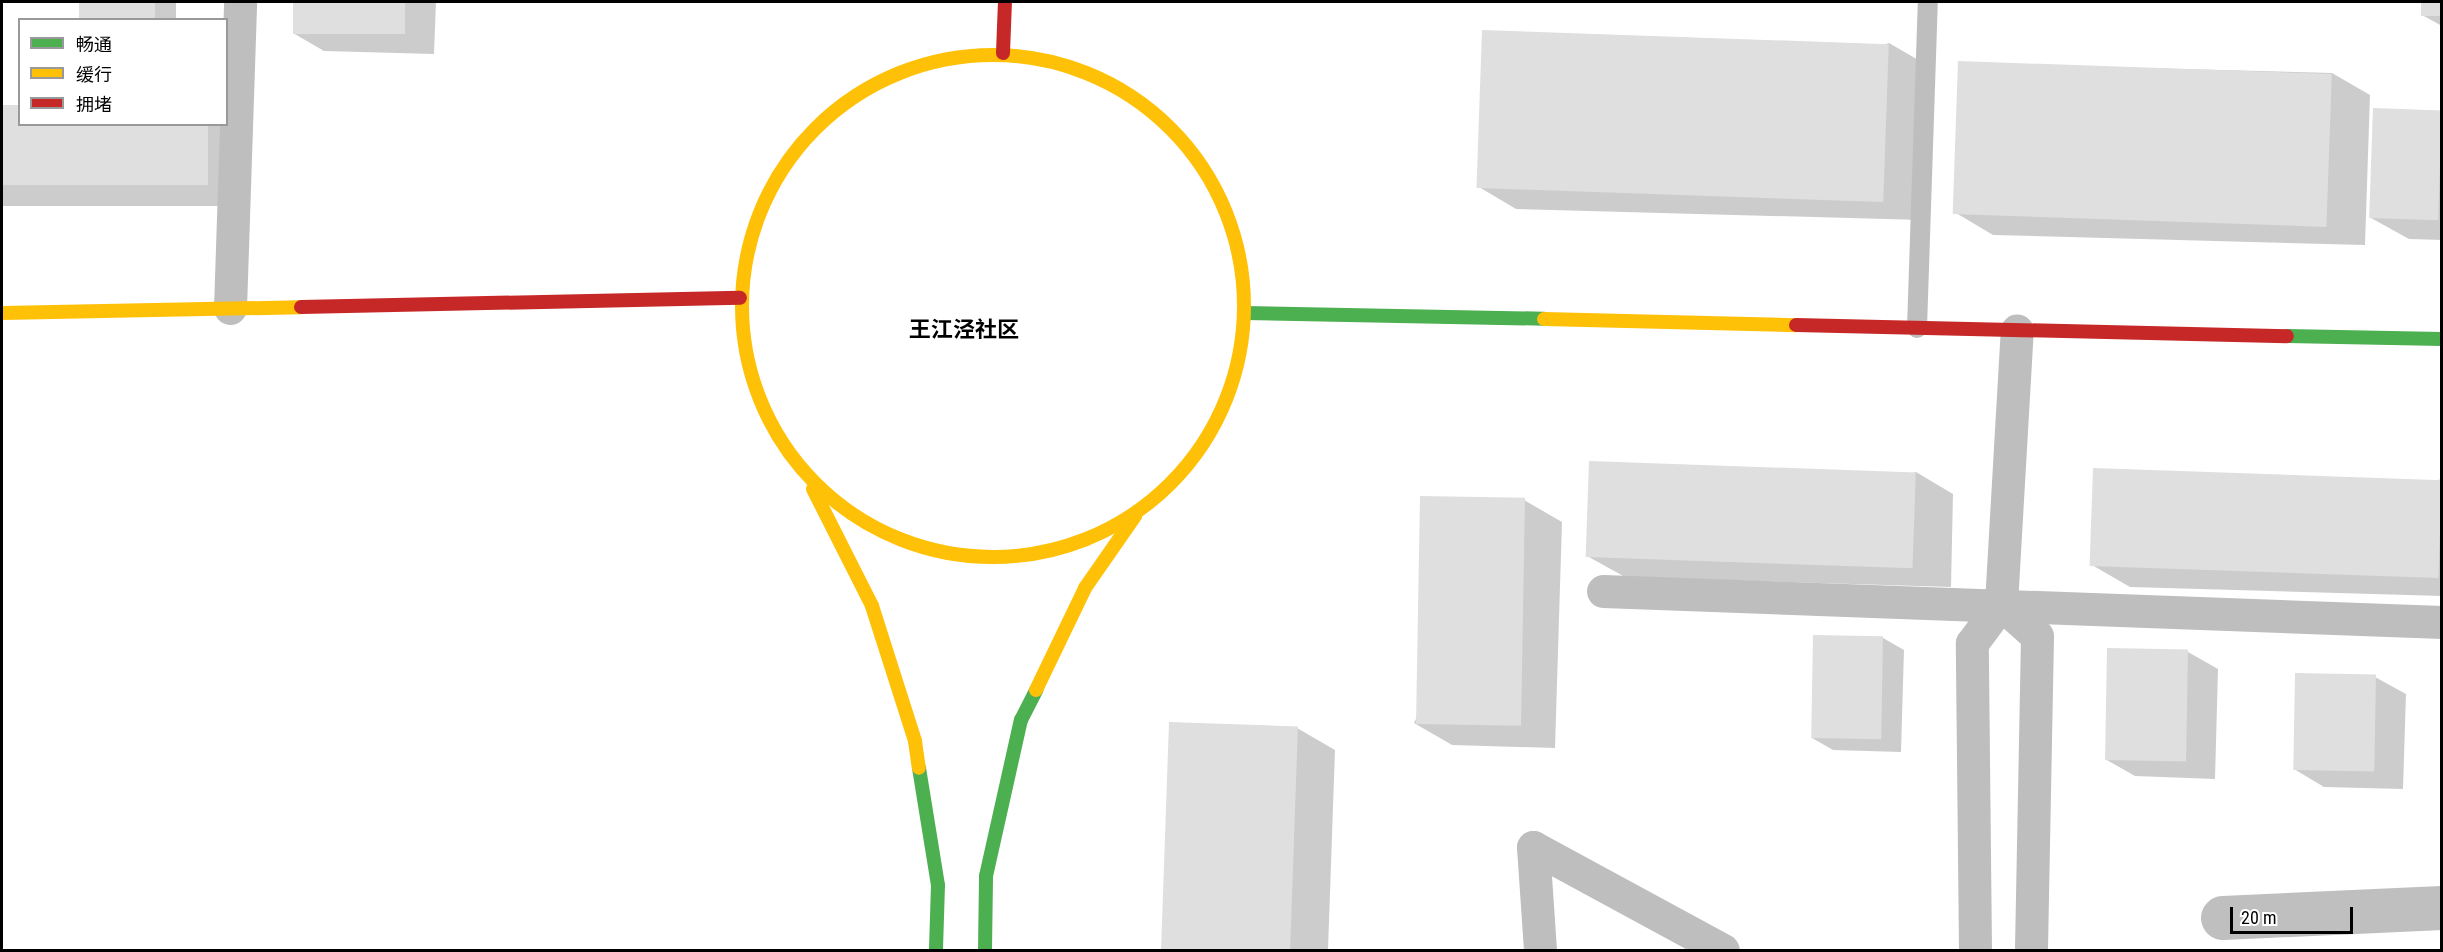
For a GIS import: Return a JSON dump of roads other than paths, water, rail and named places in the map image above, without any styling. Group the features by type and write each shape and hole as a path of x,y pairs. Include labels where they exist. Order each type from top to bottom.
{"street":[{"path":"230,308 240,2"},
{"path":"1003,53 1005,2"},
{"path":"936,951 938,885 915,741 872,606 809,482 756,397 740,298 763,201 820,120 905,68 1003,53 1067,64 1127,92 1177,133 1215,186 1223,207 1238,248 1245,313 1231,390 1193,460 1136,514 1085,588 1021,720 986,876 985,951"},
{"path":"2,313 740,298"},
{"path":"1245,313 2442,339"},
{"path":"1975,951 1972,643 2001,604 2017,330"},
{"path":"809,482 891,539 988,560 1066,549 1136,514"},
{"path":"1603,591 2442,621"},
{"path":"2001,604 2037,636 2031,951"},
{"path":"1540,951 1533,847 1723,951"}],"lane":[{"path":"1917,328 1928,2"}],"waterway":[{"path":"2223,918 2442,908"}],"district":[{"name":"王江泾社区","path":"964,330"}]}
